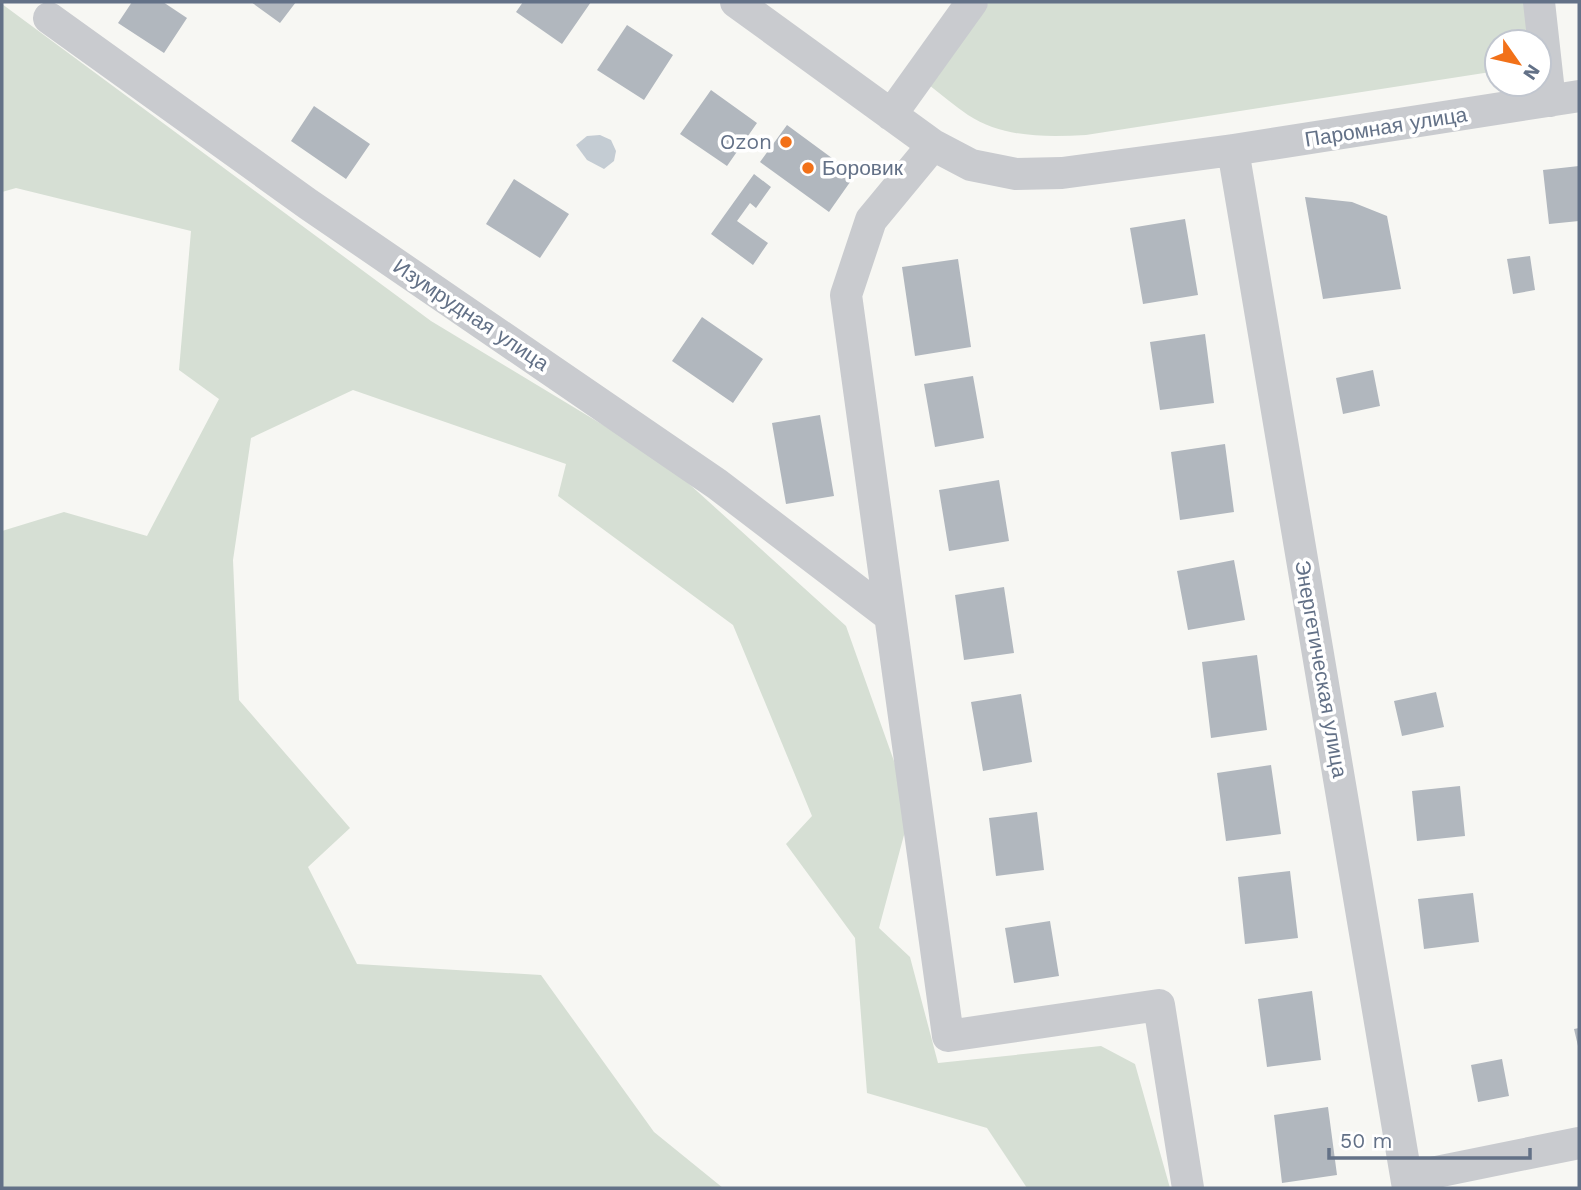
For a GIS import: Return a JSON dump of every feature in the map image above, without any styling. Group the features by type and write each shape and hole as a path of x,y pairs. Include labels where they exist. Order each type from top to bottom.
{"street":[{"path":"736,2 891,115 972,2"},
{"path":"1539,2 1565,99"},
{"name":"Изумрудная улица","path":"49,18 308,204 718,484 890,616"},
{"name":"Паромная улица","path":"891,115 933,145 971,165 1016,174 1062,173 1233,150 1565,99"},
{"path":"933,145 871,220 846,295 948,1036 1159,1005 1188,1188"},
{"name":"Энергетическая улица","path":"1233,150 1407,1183"},
{"path":"1407,1183 1579,1143"}],"shaded area":[{"path":"989,2 1526,2 1529,28 1483,28 1483,73 1086,135 1040,136 996,128 963,112 929,85"},
{"path":"2,4 431,321 666,463 846,626 911,809 879,928 910,957 938,1063 1101,1046 1135,1064 1170,1188 1027,1188 987,1128 867,1093 855,938 786,844 812,816 733,625 558,496 566,464 353,390 251,438 233,560 239,700 350,828 308,867 357,964 541,975 654,1132 723,1188 2,1188 2,531 64,512 147,536 219,399 179,370 191,231 16,188 2,192"},
{"path":"600,135 611,140 616,151 614,161 604,169 587,160 576,145 587,136"}],"building":[{"path":"132,2 163,2 187,18 164,53 118,23"},
{"path":"251,2 296,2 280,23"},
{"path":"523,2 591,2 562,44 516,12"},
{"path":"627,25 673,55 644,100 597,70"},
{"path":"711,90 757,123 727,166 680,134"},
{"path":"314,106 370,144 346,179 291,141"},
{"name":"Боровик","path":"787,125 855,175 829,212 760,162"},
{"path":"1579,166 1579,221 1549,224 1543,170"},
{"path":"754,174 771,187 756,208 750,203 737,221 768,243 753,265 711,234"},
{"path":"514,179 569,214 540,258 486,224"},
{"path":"1305,197 1352,202 1387,216 1401,289 1323,299"},
{"path":"1185,219 1198,295 1143,304 1130,228"},
{"path":"1530,256 1535,290 1513,294 1507,259"},
{"path":"958,259 971,347 915,356 902,267"},
{"path":"702,317 763,359 733,403 672,361"},
{"path":"1205,334 1214,403 1160,410 1150,342"},
{"path":"1373,370 1380,406 1343,414 1336,378"},
{"path":"973,376 984,438 935,447 924,384"},
{"path":"820,415 834,496 786,504 772,423"},
{"path":"1225,444 1234,512 1180,520 1171,452"},
{"path":"999,480 1009,541 949,551 939,490"},
{"path":"1234,560 1245,620 1188,630 1177,571"},
{"path":"1004,587 1014,653 964,660 955,595"},
{"path":"1257,655 1267,730 1211,738 1202,662"},
{"path":"1436,692 1444,727 1402,736 1394,701"},
{"path":"1021,694 1032,762 983,771 971,702"},
{"path":"1271,765 1281,834 1226,841 1217,773"},
{"path":"1460,786 1465,836 1417,841 1412,791"},
{"path":"1037,812 1044,870 996,876 989,818"},
{"path":"1290,871 1298,938 1245,944 1238,877"},
{"path":"1473,893 1479,942 1424,949 1418,899"},
{"path":"1050,921 1059,976 1014,983 1005,928"},
{"path":"1312,991 1321,1060 1267,1067 1258,999"},
{"path":"1579,1028 1579,1046 1578,1046 1574,1029"},
{"path":"1502,1059 1509,1096 1478,1102 1471,1065"},
{"path":"1328,1107 1337,1175 1282,1183 1274,1115"}],"place":[{"name":"Ozon","path":"786,142"},
{"name":"Боровик","path":"808,168"}]}
